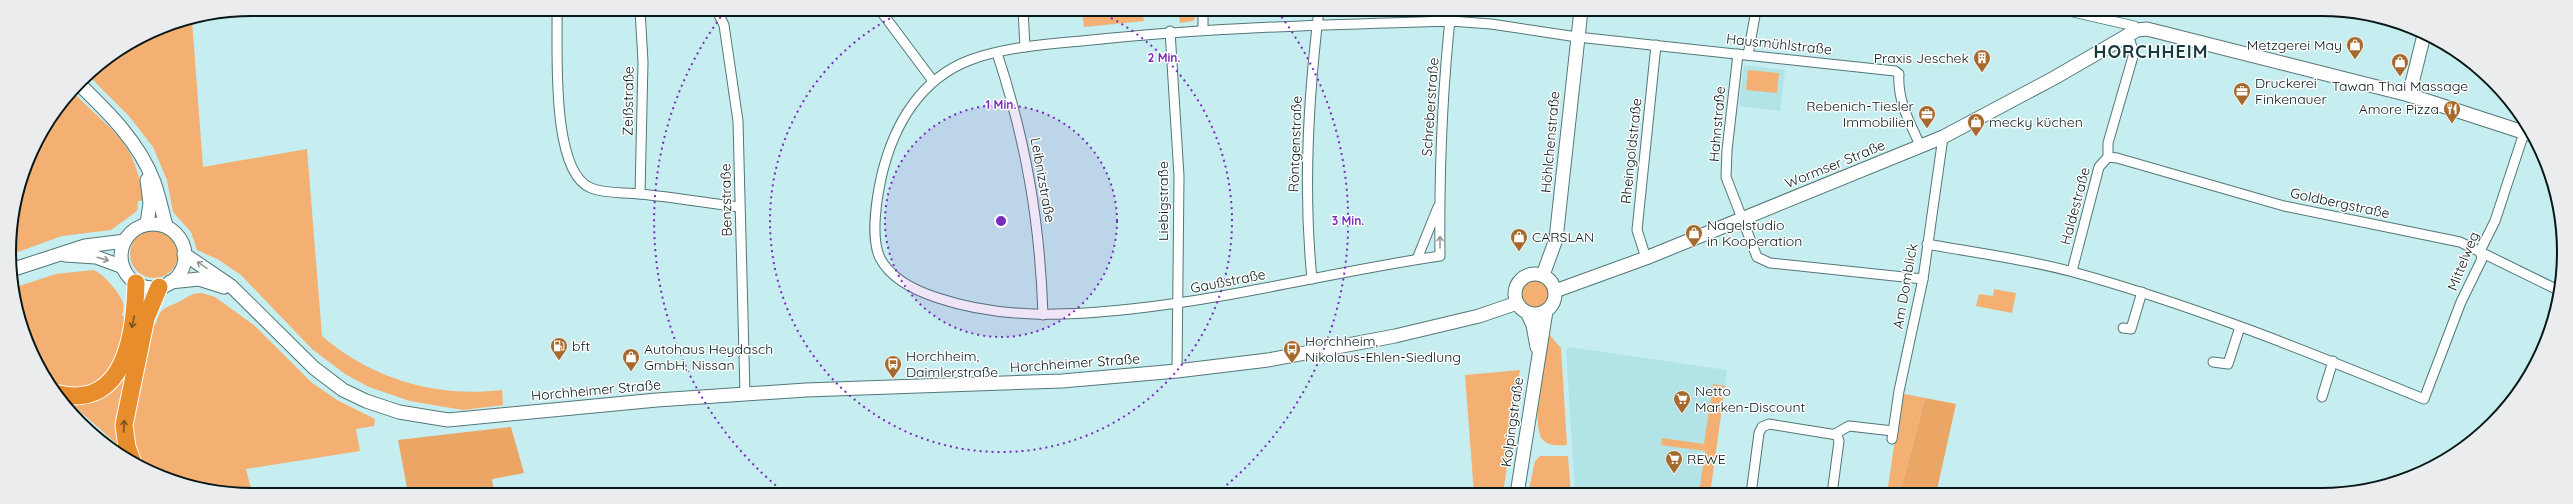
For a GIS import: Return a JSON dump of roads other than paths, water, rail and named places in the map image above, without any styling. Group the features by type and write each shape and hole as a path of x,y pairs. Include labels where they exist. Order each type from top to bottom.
{"highway":[{"path":"64,394 88,396 98,392 110,383 118,373 126,352 134,316 136,283"},
{"path":"129,453 124,425 146,318 165,285"}],"main road":[{"name":"Höhlchenstraße","path":"1543,275 1556,239 1580,16"},
{"path":"2132,33 2147,29 2409,95 2524,132"},
{"name":"Wormser Straße","path":"1555,291 1646,258 1922,147 1942,138 2054,78 2132,33"},
{"path":"2409,95 2423,39"},
{"path":"53,255 96,257 123,267 136,283 143,286 165,285 181,266 184,254 180,239 166,226 154,181 132,141 112,116 83,88"},
{"path":"143,161 150,203 147,224"},
{"path":"123,267 125,241 134,230 147,224 166,226"},
{"path":"17,268 53,255 85,246 125,241"},
{"name":"Horchheimer Straße","path":"184,254 220,277 329,380 366,401 418,417 448,420 657,400 746,394 1062,381 1177,371 1272,359 1395,336 1479,316 1517,303"},
{"path":"1533,273 1543,275 1552,283 1555,291 1553,302 1546,311 1536,314 1527,312 1517,303 1514,292 1520,279 1533,273"},
{"name":"Horchheimer Straße","path":"165,285 192,279 206,280 240,296"},
{"name":"Kolpingstraße","path":"1518,488 1546,311"},
{"name":"Kolpingstraße","path":"1527,312 1533,325 1538,354"}],"street":[{"path":"557,16 560,119 564,149 580,180 591,188 739,207"},
{"name":"Zeißstraße","path":"640,16 643,62 640,194"},
{"name":"Benzstraße","path":"719,16 724,25 738,121 739,207 746,394"},
{"path":"885,16 934,81"},
{"path":"1023,16 1025,47"},
{"path":"1203,16 1203,30"},
{"name":"Röntgenstraße","path":"1312,279 1307,212 1307,162 1312,62 1318,16"},
{"name":"Schreberstraße","path":"1438,206 1417,259 1440,256 1438,206 1450,16"},
{"name":"Hahnstraße","path":"1754,16 1743,54 1727,150 1726,177 1757,257 1765,262 1922,279"},
{"path":"2091,16 2134,26 2132,33"},
{"name":"Hausmühlstraße","path":"1025,47 1203,30 1450,21 1491,24 1577,37 1898,72 1901,101 1922,147"},
{"name":"Liebigstraße","path":"1170,32 1179,176 1176,304 1177,371"},
{"name":"Haldestraße","path":"2072,271 2099,167 2108,157 2108,143 2134,53 2132,33"},
{"name":"Rheingoldstraße","path":"1646,258 1637,230 1656,45"},
{"name":"Gaußstraße","path":"1025,47 972,59 952,68 934,81 908,110 899,126 887,157 877,207 878,255 884,264 902,281 930,295 994,312 1043,315 1107,312 1176,304 1417,259"},
{"name":"Leibnizstraße","path":"997,53 1013,101 1031,182 1039,244 1043,315"},
{"name":"Mittelweg","path":"2333,361 2424,399 2461,302 2482,259 2480,251 2495,221 2525,135"},
{"name":"Am Domblick","path":"1835,434 1849,426 1893,435 1899,391 1922,279 1942,138"},
{"name":"Goldbergstraße","path":"2108,157 2117,158 2284,206 2460,242 2554,288"},
{"path":"1927,244 2072,271 2142,292 2333,361 2322,397"},
{"path":"2123,328 2131,329 2142,292"},
{"path":"2213,362 2228,364 2240,327"},
{"path":"1752,488 1759,433 1764,425 1769,424 1835,434 1839,441 1833,488"}],"place":[{"name":"Metzgerei May","path":"2355,60"},
{"name":"Praxis Jeschek","path":"1982,73"},
{"name":"Tawan Thai Massage","path":"2400,77"},
{"name":"Druckerei Finkenauer","path":"2242,106"},
{"name":"Amore Pizza","path":"2452,124"},
{"name":"Rebenich-Tiesler Immobilien","path":"1927,129"},
{"name":"mecky küchen","path":"1976,137"},
{"name":"Nagelstudio in Kooperation","path":"1694,248"},
{"name":"CARSLAN","path":"1519,252"},
{"name":"bft","path":"559,361"},
{"name":"Horchheim, Nikolaus-Ehlen-Siedlung","path":"1292,364"},
{"name":"Autohaus Heydasch GmbH, Nissan","path":"631,372"},
{"name":"Horchheim, Daimlerstraße","path":"893,379"},
{"name":"Netto Marken-Discount","path":"1682,414"},
{"name":"REWE","path":"1674,474"}],"district":[{"name":"HORCHHEIM","path":"2151,51"}]}
